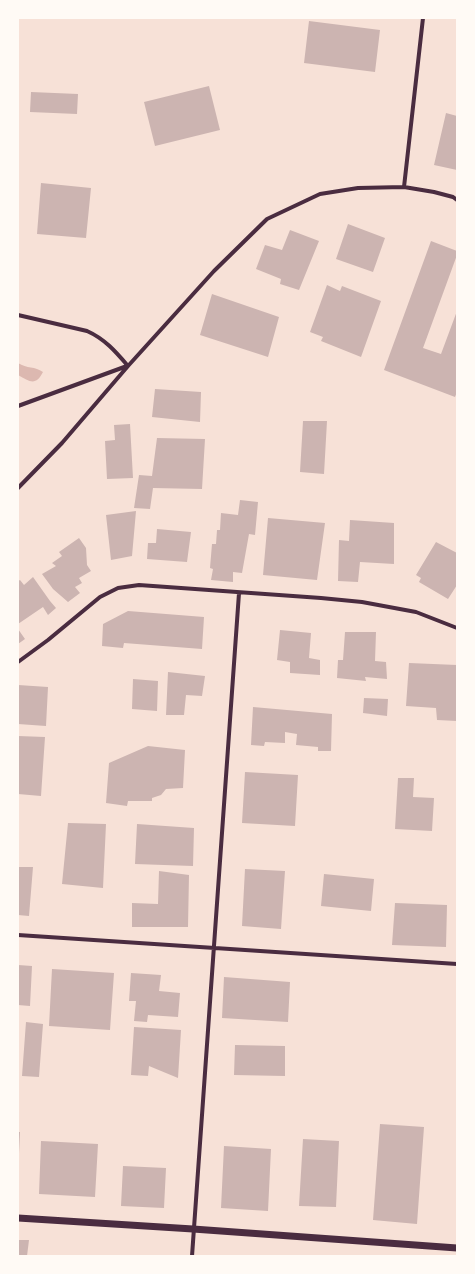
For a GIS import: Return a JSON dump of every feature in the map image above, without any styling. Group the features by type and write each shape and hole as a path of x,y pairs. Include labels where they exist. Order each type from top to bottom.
{"street":[{"path":"404,187 423,18"},
{"path":"18,488 62,443 128,366 214,271 267,219 320,194 358,188 404,187 434,192 453,197 457,200"},
{"path":"18,315 88,331 112,348 128,366"},
{"path":"18,406 128,366"},
{"path":"18,662 48,640 100,597 118,588 150,585 362,602 400,608 422,614 457,628"},
{"path":"192,1256 239,593"},
{"path":"18,935 457,964"},
{"path":"18,1218 457,1248"}],"shaded area":[{"path":"18,363 43,372 35,381 29,381 18,375"}],"building":[{"path":"309,21 380,30 375,72 304,63"},
{"path":"209,86 220,130 155,146 144,102"},
{"path":"31,92 78,94 77,114 30,112"},
{"path":"446,113 457,116 457,170 434,165"},
{"path":"41,183 91,188 86,238 37,234"},
{"path":"348,224 385,238 373,272 336,259"},
{"path":"290,230 319,241 299,290 280,284 281,279 256,269 265,245 282,250"},
{"path":"431,241 457,251 457,255 423,348 441,354 457,311 457,392 455,397 384,370"},
{"path":"327,285 340,291 342,286 381,301 361,357 321,341 323,337 310,332"},
{"path":"212,294 279,317 268,357 200,335"},
{"path":"155,389 201,392 200,422 152,417"},
{"path":"303,421 327,421 324,474 300,472"},
{"path":"130,424 133,478 107,479 105,441 115,440 114,425"},
{"path":"157,438 205,439 202,489 153,488 150,509 134,508 139,475 152,476"},
{"path":"240,500 258,502 255,535 249,534 242,573 233,572 233,582 211,580 213,569 210,568 212,544 216,544 217,530 220,530 221,513 238,515"},
{"path":"136,511 132,556 111,560 106,515"},
{"path":"268,518 325,523 317,580 263,575"},
{"path":"350,520 394,523 394,564 360,562 358,582 338,581 339,540 349,541"},
{"path":"157,529 191,532 187,562 147,559 148,543 156,543"},
{"path":"79,538 86,548 87,565 91,571 79,578 82,583 75,587 80,593 68,602 53,589 42,574 56,566 52,563 62,556 59,552"},
{"path":"436,542 457,553 457,585 448,599 419,582 421,578 416,575"},
{"path":"33,577 56,608 48,615 43,607 18,624 18,581 20,580 24,585"},
{"path":"128,611 204,617 202,649 124,643 123,648 102,646 103,624"},
{"path":"18,629 25,639 18,644"},
{"path":"280,630 311,633 309,658 320,660 320,675 290,673 290,662 277,660"},
{"path":"345,632 376,632 375,661 386,662 387,679 365,677 366,681 337,678 338,660 343,660"},
{"path":"409,663 457,665 457,721 437,720 436,708 406,706"},
{"path":"168,672 205,676 202,696 186,695 184,715 166,715"},
{"path":"133,679 158,681 157,711 132,709"},
{"path":"18,685 48,687 46,726 18,724"},
{"path":"364,698 388,699 387,716 363,713"},
{"path":"253,707 332,714 331,751 318,751 318,747 296,745 297,734 285,732 285,743 265,742 264,746 251,745"},
{"path":"18,736 45,737 41,796 18,794"},
{"path":"148,746 185,750 183,788 166,789 161,795 152,798 152,801 128,801 127,806 106,803 109,763"},
{"path":"245,772 298,775 295,826 242,823"},
{"path":"398,778 414,778 413,797 434,798 432,831 395,829"},
{"path":"68,823 106,824 103,888 62,884"},
{"path":"137,824 194,828 193,866 135,864"},
{"path":"18,867 33,867 29,916 18,915"},
{"path":"245,869 285,871 281,929 242,926"},
{"path":"159,871 189,875 188,927 132,927 132,903 158,904"},
{"path":"324,874 374,879 371,911 321,906"},
{"path":"395,903 447,905 446,947 392,945"},
{"path":"18,965 32,966 30,1006 18,1005"},
{"path":"52,969 114,973 110,1030 49,1026"},
{"path":"131,973 161,975 159,991 180,993 178,1017 148,1015 147,1022 134,1021 136,1001 129,1001"},
{"path":"224,977 290,982 288,1022 222,1018"},
{"path":"26,1022 43,1024 39,1077 22,1076"},
{"path":"134,1027 181,1030 178,1078 149,1066 148,1076 131,1075"},
{"path":"235,1045 285,1046 285,1076 234,1075"},
{"path":"380,1124 424,1127 417,1224 373,1220"},
{"path":"18,1132 20,1132 19,1153 18,1153"},
{"path":"303,1139 339,1141 336,1207 299,1206"},
{"path":"41,1141 98,1144 95,1197 39,1194"},
{"path":"224,1146 271,1149 268,1211 221,1208"},
{"path":"123,1166 166,1168 164,1208 121,1206"},
{"path":"18,1240 29,1240 27,1256 18,1256"}]}
